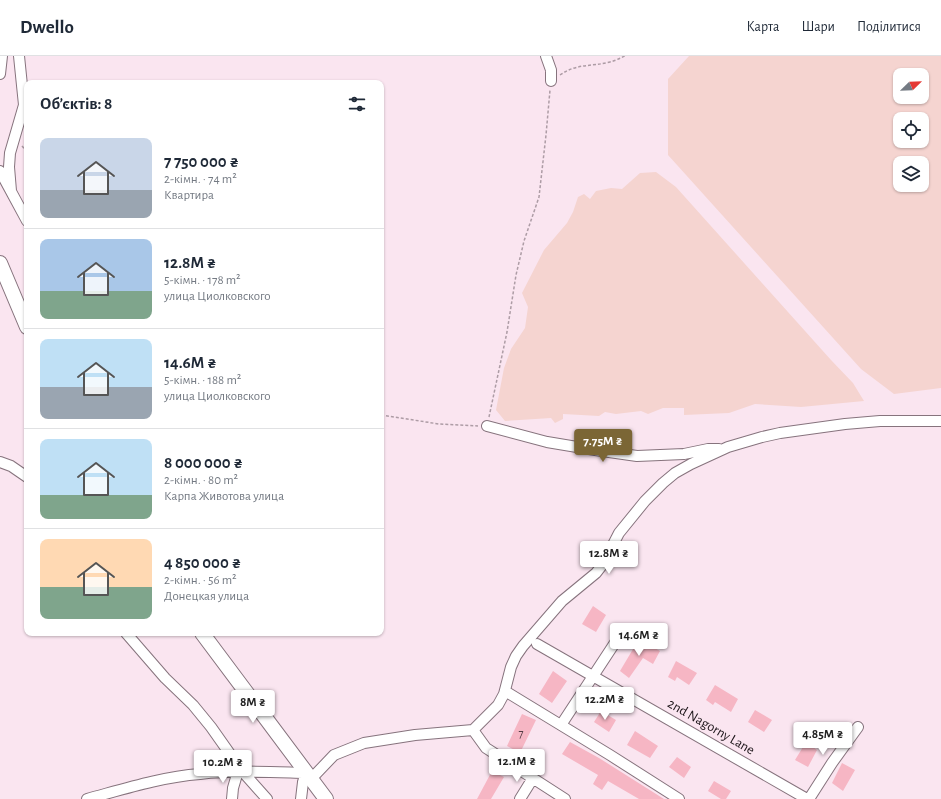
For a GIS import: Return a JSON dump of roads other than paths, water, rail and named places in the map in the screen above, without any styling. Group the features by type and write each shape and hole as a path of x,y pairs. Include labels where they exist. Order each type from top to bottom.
{"main road":[{"path":"0,263 24,320"},
{"path":"204,636 326,799"}],"street":[{"path":"11,191 9,166 10,154 24,105 19,56"},
{"path":"546,56 551,70 551,81"},
{"path":"0,74 2,57"},
{"path":"0,171 24,215"},
{"path":"301,799 303,782 308,776 334,755 364,743 415,735 473,730 498,705 505,691 511,667 523,646 562,601 596,573 603,564 618,533 644,501 675,473 690,464 724,449 774,434 838,425 880,422 941,421"},
{"path":"487,426 547,442 637,456 684,454 708,449 724,449"},
{"path":"0,462 11,466 24,475"},
{"path":"561,725 622,632"},
{"path":"128,636 165,678 193,705 211,726 240,771 267,799"},
{"name":"2nd Nagorny Lane","path":"537,644 808,799"},
{"path":"505,691 679,799"},
{"path":"808,799 858,727"},
{"path":"473,730 486,748 565,799"},
{"path":"232,799 233,788 240,771"},
{"path":"87,799 140,784 198,774 240,771 308,776"},
{"path":"520,799 533,778"}]}
